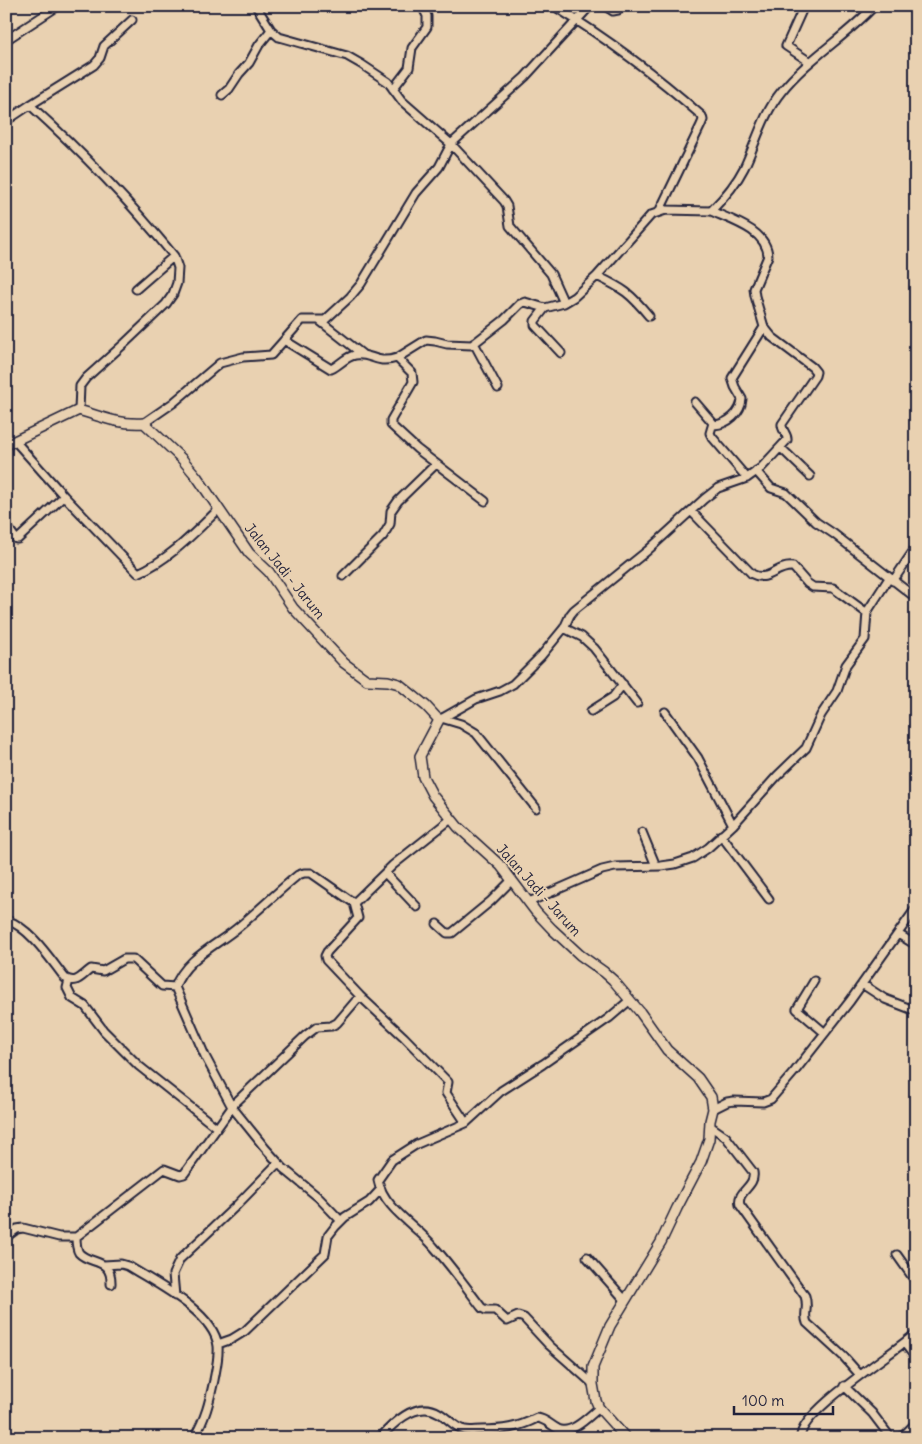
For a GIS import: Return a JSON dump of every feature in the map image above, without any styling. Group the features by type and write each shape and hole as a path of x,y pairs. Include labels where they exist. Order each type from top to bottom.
{"street":[{"path":"6,40 58,6"},
{"path":"256,6 271,30 283,39 331,51 355,60 388,82 402,101 451,144 504,201 510,226 551,274 564,303"},
{"path":"393,89 409,68 412,48 427,27 427,16 422,6"},
{"path":"554,6 651,74 702,116 701,126 659,212"},
{"path":"219,509 184,543 138,574 11,443 79,410 115,422 144,423 173,403 220,363 243,357 271,354 302,320 325,320 361,284 416,193 439,167 451,144 524,77 590,6"},
{"path":"605,6 613,11 618,10 622,6"},
{"path":"804,6 786,46 810,62"},
{"path":"711,211 731,189 743,170 781,92 810,62 874,6"},
{"path":"6,121 94,65 99,60 104,46 132,20"},
{"path":"222,95 249,63 259,45 271,30"},
{"path":"30,105 103,175 174,256 178,268 177,283 173,294 166,304 86,378 80,386 79,410"},
{"path":"320,321 362,354 384,361 397,358 426,340 459,346 474,343 504,320 520,304 525,302 545,308 564,303 574,297 597,276 643,221 651,215 666,210 711,211 755,232 761,238 768,256 754,288 764,327 772,337 812,367 816,373 782,424 787,438 781,448 747,478 718,488 647,551 574,610 564,628 541,656 513,684 500,691 476,699 440,719"},
{"path":"136,289 174,256"},
{"path":"597,276 632,295 649,316"},
{"path":"545,308 535,321 535,325 561,353"},
{"path":"714,425 724,424 741,408 742,398 734,388 732,378 764,327"},
{"path":"284,340 331,369 347,357 362,354"},
{"path":"474,343 498,388"},
{"path":"397,358 412,373 413,382 391,420 391,425 403,438 485,501"},
{"path":"695,402 714,425"},
{"name":"Jalan Jadi - Jarum","path":"144,423 182,459 197,477 249,553 265,568 293,608 344,663 367,680 388,681 399,684 440,719 420,756 423,777 433,796 451,819 501,866 552,929 580,955 604,972 630,1000 666,1050 686,1066 708,1090 713,1109"},
{"path":"714,425 710,433 712,437 747,478"},
{"path":"781,448 810,476"},
{"path":"343,576 384,536 390,524 391,511 398,501 436,464"},
{"path":"756,471 771,488 786,492 824,528 916,598"},
{"path":"6,525 16,539 18,539 64,496"},
{"path":"690,511 752,574 759,577 767,576 788,566 793,567 812,587 833,588 867,613"},
{"path":"529,902 602,870 615,867 676,864 693,858 708,848 733,825 777,776 806,748 821,715 837,692 846,665 865,639 867,613 916,547"},
{"path":"564,628 582,637 594,648 637,703"},
{"path":"592,711 612,696 623,684"},
{"path":"665,712 698,758 733,825"},
{"path":"440,719 461,724 476,733 536,808"},
{"path":"354,903 411,849 451,819"},
{"path":"642,832 656,866"},
{"path":"721,835 769,899"},
{"path":"341,1221 318,1197 294,1179 278,1163 232,1106 205,1056 176,987 182,974 205,950 236,929 298,876 304,873 311,873 354,903 358,918 327,952 325,959 448,1082 446,1093 466,1122"},
{"path":"385,873 417,907"},
{"path":"437,924 447,933 452,933 491,901 512,880"},
{"path":"626,1438 599,1408 593,1384 593,1367 600,1346 610,1326 661,1242 701,1162 709,1139 713,1109 726,1102 767,1102 825,1033 916,908"},
{"path":"6,920 14,922 26,932 41,947 65,978 69,980 77,980 91,969 105,970 124,959 130,958 139,962 162,986 176,987"},
{"path":"898,934 916,945"},
{"path":"69,980 67,988 72,998 85,1006 111,1038 155,1080 217,1128"},
{"path":"814,981 796,1010 825,1033"},
{"path":"862,984 886,999 916,1011"},
{"path":"6,1237 17,1229 22,1228 59,1237 76,1237 164,1169 180,1175 184,1174 232,1106 294,1045 317,1027 331,1026 337,1023 360,996"},
{"path":"593,1384 521,1316 507,1321 494,1310 482,1308 436,1248 397,1211 378,1182 380,1176 392,1160 417,1144 466,1122 501,1091 609,1018 630,1000"},
{"path":"710,1126 726,1137 753,1172 754,1177 752,1181 740,1196 740,1205 805,1296 808,1304 805,1316 807,1323 844,1357 860,1375"},
{"path":"175,1296 173,1274 180,1260 278,1163"},
{"path":"218,1344 232,1339 245,1331 321,1258 326,1252 328,1236 341,1221 368,1202 381,1189"},
{"path":"76,1237 76,1247 80,1254 104,1265 121,1264 128,1266 195,1310 207,1322 218,1344 217,1361 206,1414 194,1438"},
{"path":"897,1255 916,1282"},
{"path":"587,1257 625,1300"},
{"path":"104,1265 110,1273 111,1284"},
{"path":"801,1438 800,1431 803,1427 844,1386 905,1344 916,1333"},
{"path":"905,1344 916,1358"},
{"path":"844,1386 872,1413 891,1438"},
{"path":"380,1438 398,1420 418,1411 428,1409 467,1430 511,1428 521,1426 537,1418 559,1429 569,1429 599,1408"},
{"path":"900,1438 916,1423"}]}
